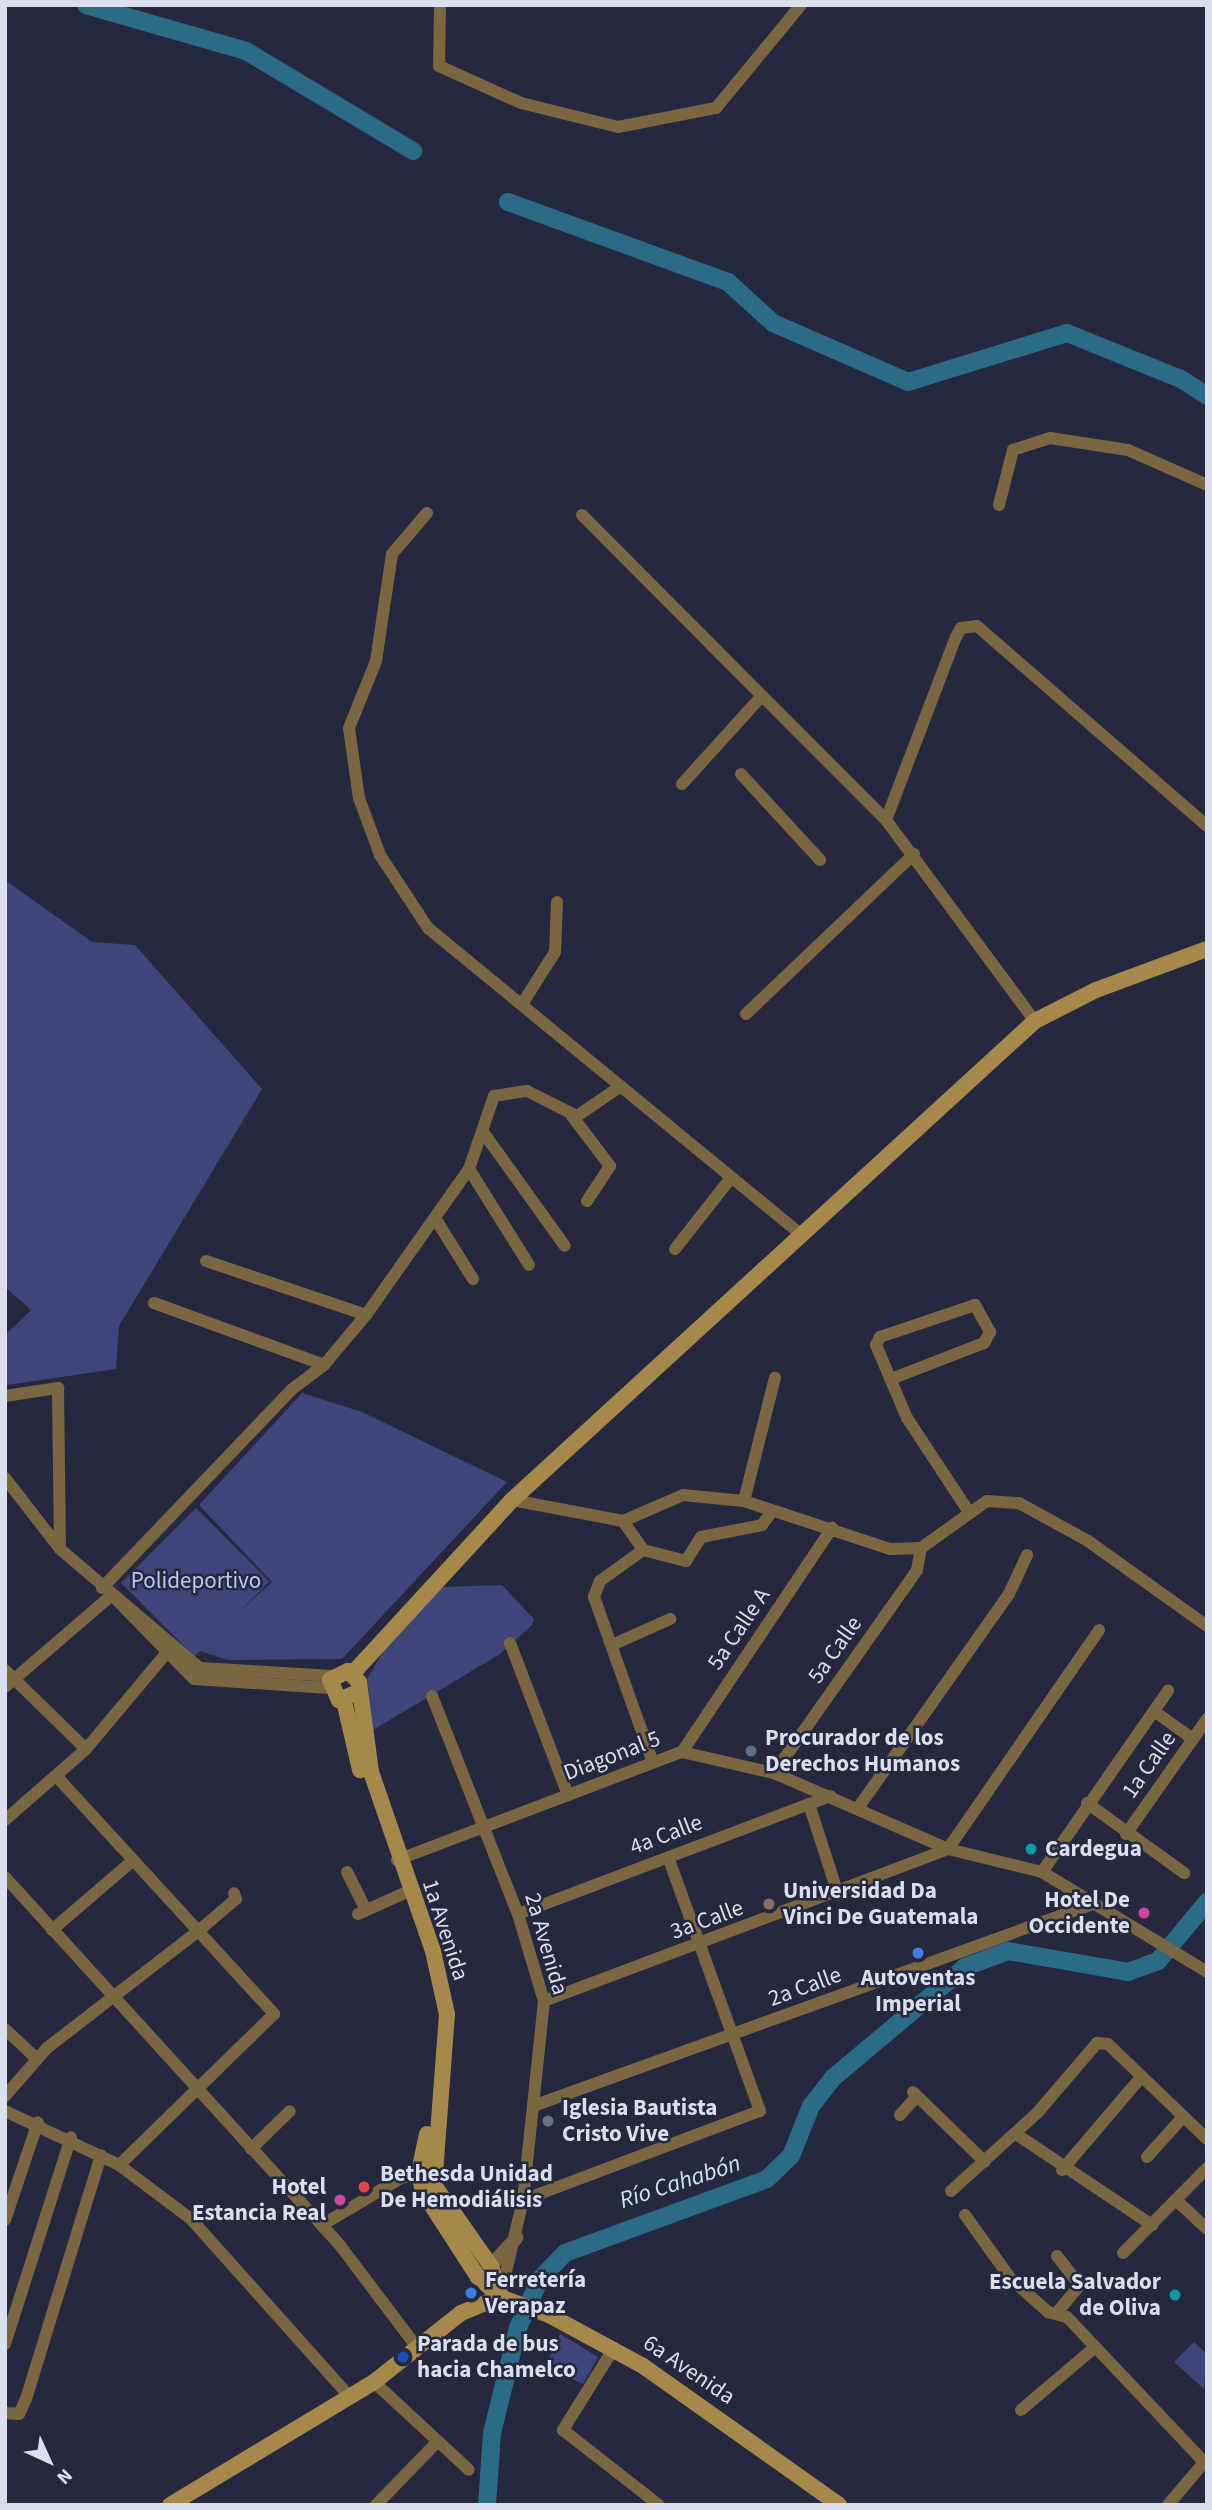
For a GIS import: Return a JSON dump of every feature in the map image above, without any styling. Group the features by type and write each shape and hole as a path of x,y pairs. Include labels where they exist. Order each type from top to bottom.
{"main road":[{"path":"331,1682 353,1673 512,1500 799,1232 1035,1021 1096,990 1207,949"},
{"name":"1a Avenida","path":"353,1673 351,1696 390,1842 433,1951 447,2014 435,2118 425,2173"},
{"path":"331,1682 351,1696"},
{"path":"425,2173 491,2266 507,2298"},
{"path":"425,2173 423,2192 478,2277 507,2298"},
{"path":"170,2505 374,2382 416,2346 472,2306 507,2298"},
{"name":"6a Avenida","path":"507,2298 549,2315 614,2348 839,2505"}],"street":[{"path":"440,5 439,66 521,103 618,128 716,108 802,5"},
{"path":"999,505 1013,450 1050,438 1128,450 1207,485"},
{"path":"427,513 393,554 376,660 349,728 359,798 380,855 411,910 524,1001 730,1178 799,1232"},
{"path":"582,515 886,820 914,854 1035,1021"},
{"path":"886,820 956,637 961,628 978,626 1207,826"},
{"path":"682,785 761,697"},
{"path":"741,774 820,860"},
{"path":"746,1014 914,854"},
{"path":"524,1001 555,952 557,902"},
{"path":"572,1116 621,1086"},
{"path":"86,1749 8,1679 107,1591 291,1390 324,1365 366,1315 469,1169 484,1132 494,1096 509,1091 536,1093 572,1116 610,1166 587,1201"},
{"path":"484,1132 565,1246"},
{"path":"469,1169 529,1265"},
{"path":"675,1249 730,1178"},
{"path":"435,1218 473,1279"},
{"path":"206,1261 366,1315"},
{"path":"154,1303 324,1365"},
{"path":"891,1378 984,1343 990,1332 975,1305 880,1337 876,1345 907,1418 969,1512"},
{"path":"744,1501 775,1378"},
{"path":"5,1396 58,1388 60,1549"},
{"path":"5,1478 60,1549 169,1650 210,1670 331,1682"},
{"path":"512,1500 623,1521 683,1495 744,1501 890,1549 921,1548 987,1501 1019,1503 1088,1541 1207,1626"},
{"path":"623,1521 643,1550 686,1561 701,1537 762,1525 772,1511"},
{"name":"5a Calle A","path":"682,1752 832,1528"},
{"name":"5a Calle","path":"774,1773 917,1570 921,1548"},
{"path":"643,1550 596,1588 612,1645 652,1760"},
{"path":"858,1808 1009,1594 1027,1555"},
{"path":"612,1645 670,1619"},
{"path":"948,1849 1099,1630"},
{"path":"510,1643 568,1795"},
{"path":"5,1820 58,1778 86,1749 169,1650"},
{"path":"1042,1872 1087,1803 1168,1691"},
{"name":"2a Avenida","path":"432,1696 518,1914 544,2001 523,2200 507,2298"},
{"path":"1154,1711 1193,1739"},
{"name":"1a Calle","path":"1126,1833 1207,1719"},
{"name":"Diagonal 5","path":"397,1860 652,1760 682,1752 774,1773 948,1849 1042,1872 1090,1905 1149,1937 1182,1961 1207,1972"},
{"path":"58,1778 131,1862 274,2014 195,2088 119,2165"},
{"name":"4a Calle","path":"518,1914 830,1796"},
{"path":"1087,1803 1184,1873"},
{"path":"808,1804 838,1894"},
{"name":"3a Calle","path":"544,2001 838,1894 948,1849"},
{"path":"523,2200 756,2115 761,2104 668,1857"},
{"path":"52,1930 131,1862"},
{"path":"346,1872 362,1912 409,1891"},
{"path":"5,1877 322,2225 416,2346"},
{"path":"5,2096 37,2059 196,1933 236,1899 234,1893"},
{"name":"2a Calle","path":"533,2106 1090,1905"},
{"path":"5,2029 37,2059"},
{"path":"951,2191 1016,2134 1097,2043 1108,2045 1207,2139"},
{"path":"1062,2170 1142,2076"},
{"path":"900,2115 915,2094 985,2162"},
{"path":"5,2110 71,2137 119,2165 191,2219 350,2397"},
{"path":"251,2149 290,2111"},
{"path":"1147,2157 1183,2117"},
{"path":"5,2220 38,2122"},
{"path":"1016,2134 1062,2170 1152,2225"},
{"path":"5,2344 71,2137"},
{"path":"5,2413 19,2414 26,2399 101,2155"},
{"path":"1123,2253 1207,2168"},
{"path":"322,2225 425,2173"},
{"path":"1176,2200 1207,2230"},
{"path":"965,2215 1011,2279 1048,2312 1058,2311 1080,2285 1057,2256"},
{"path":"491,2266 516,2238"},
{"path":"1058,2311 1205,2460 1168,2505"},
{"path":"614,2348 563,2430 659,2505"},
{"path":"1021,2410 1094,2348"},
{"path":"374,2382 468,2470"},
{"path":"376,2505 437,2442"}],"green space":[{"path":"5,880 92,942 135,945 262,1089 119,1326 116,1369 7,1385 5,1335 31,1310 5,1287"},
{"path":"302,1393 362,1412 507,1482 342,1659 228,1660 197,1650 272,1582 199,1505"},
{"name":"Polideportivo","path":"196,1508 270,1582 195,1656 121,1583"},
{"path":"502,1585 534,1619 532,1625 500,1654 373,1730 367,1679 389,1641 443,1587"},
{"path":"560,2334 598,2357 583,2384 545,2367"},
{"path":"1194,2342 1207,2354 1204,2389 1174,2362"}],"waterway":[{"path":"86,5 246,51 413,151"},
{"path":"508,202 728,282 773,323 908,382 1067,333 1181,379 1207,396"},
{"name":"Río Cahabón","path":"487,2505 492,2433 518,2328 540,2279 565,2253 767,2179 791,2156 811,2106 834,2077 965,1967 1008,1951 1128,1972 1158,1961 1207,1902"}],"place":[{"name":"Procurador de los Derechos Humanos","path":"751,1751"},
{"name":"Cardegua","path":"1031,1849"},
{"name":"Universidad Da Vinci De Guatemala","path":"769,1904"},
{"name":"Hotel De Occidente","path":"1144,1913"},
{"name":"Autoventas Imperial","path":"918,1953"},
{"name":"Iglesia Bautista Cristo Vive","path":"548,2121"},
{"name":"Bethesda Unidad De Hemodiálisis","path":"364,2187"},
{"name":"Hotel Estancia Real","path":"340,2200"},
{"name":"Ferretería Verapaz","path":"471,2293"},
{"name":"Escuela Salvador de Oliva","path":"1175,2295"},
{"name":"Parada de bus hacia Chamelco","path":"403,2357"}]}
